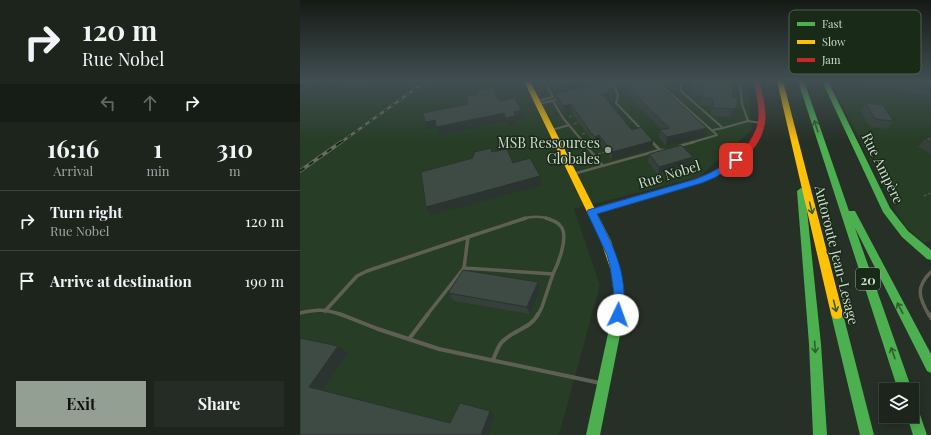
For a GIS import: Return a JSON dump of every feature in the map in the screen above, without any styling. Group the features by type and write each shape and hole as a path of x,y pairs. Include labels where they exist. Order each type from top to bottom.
{"main road":[{"name":"Rue Nobel","path":"592,212 688,185 713,175 733,163 757,138 762,114 760,101"},
{"name":"Autoroute Jean-Lesage","path":"785,101 867,435"},
{"name":"Autoroute Jean-Lesage","path":"808,101 903,383"},
{"name":"Rue Ampère","path":"835,101 886,210 905,234 931,256"},
{"path":"537,102 592,212 612,255 617,272 619,286 618,315 593,435"},
{"path":"798,156 815,344 820,435"},
{"path":"830,167 883,275 931,367"},
{"path":"916,423 920,435"}],"lane":[{"path":"537,102 543,101"},
{"path":"554,101 569,125 603,166"},
{"path":"616,101 616,103 660,150"},
{"path":"675,148 717,135 680,101"},
{"path":"693,101 723,128"},
{"path":"742,101 748,121"},
{"path":"713,130 748,121 761,123"},
{"path":"551,130 569,125"},
{"path":"573,174 660,150 669,149"},
{"path":"325,311 343,289 362,273 530,217 542,217 555,221 562,227 564,235 559,263 553,274 542,308 534,322 518,330 501,343 493,360"},
{"path":"409,339 464,268 468,237"},
{"path":"464,268 553,274"},
{"path":"931,272 922,280 920,289 923,302 931,318"},
{"path":"300,313 316,309 330,311 439,349 604,384"}],"path":[{"path":"924,196 931,193"}],"shaded area":[{"path":"300,101 749,101 752,130 699,177 574,209 600,285 559,435 300,435"},
{"path":"840,101 931,101 931,240 924,243 906,227 894,208"}],"building":[{"path":"468,101 517,101 521,110 514,112 515,116 505,118 504,113 436,127 435,120 425,122 423,113 468,104"},
{"path":"560,101 608,101 632,130 641,127 653,141 612,152 599,135 595,137 591,133 571,104 563,106"},
{"path":"642,101 677,101 707,128 667,137 660,130 669,128"},
{"path":"713,101 737,101 737,107 733,109 715,108 713,106"},
{"path":"866,103 883,105 893,121 875,119"},
{"path":"931,136 931,142 925,139"},
{"path":"681,145 693,157 659,167 649,154"},
{"path":"491,148 492,152 507,149 513,163 530,158 540,176 426,207 421,172 473,158 472,156 474,155 474,152"},
{"path":"463,270 538,282 527,307 448,293"},
{"path":"300,338 338,346 309,387 450,423 460,403 490,411 481,435 300,435"}],"railway":[{"path":"340,143 398,101"},
{"path":"300,171 341,142"}],"traffic: fast":[{"path":"808,101 903,383"},
{"path":"835,101 886,210 905,234 931,256"},
{"path":"801,191 815,344 820,435"},
{"path":"852,213 931,367"},
{"path":"593,435 618,315 619,296 616,271"},
{"path":"837,314 867,435"},
{"path":"916,423 920,435"}],"traffic: slow":[{"path":"537,101 606,241 616,271"},
{"path":"785,101 837,314"}],"traffic: jam":[{"path":"591,212 698,181 729,166 742,156 753,144 760,129 762,117 760,101"}],"place":[{"name":"MSB Ressources Globales","path":"608,150"}],"route":[{"path":"618,315 619,293 616,266 592,212 699,181 729,166 736,160"}]}
